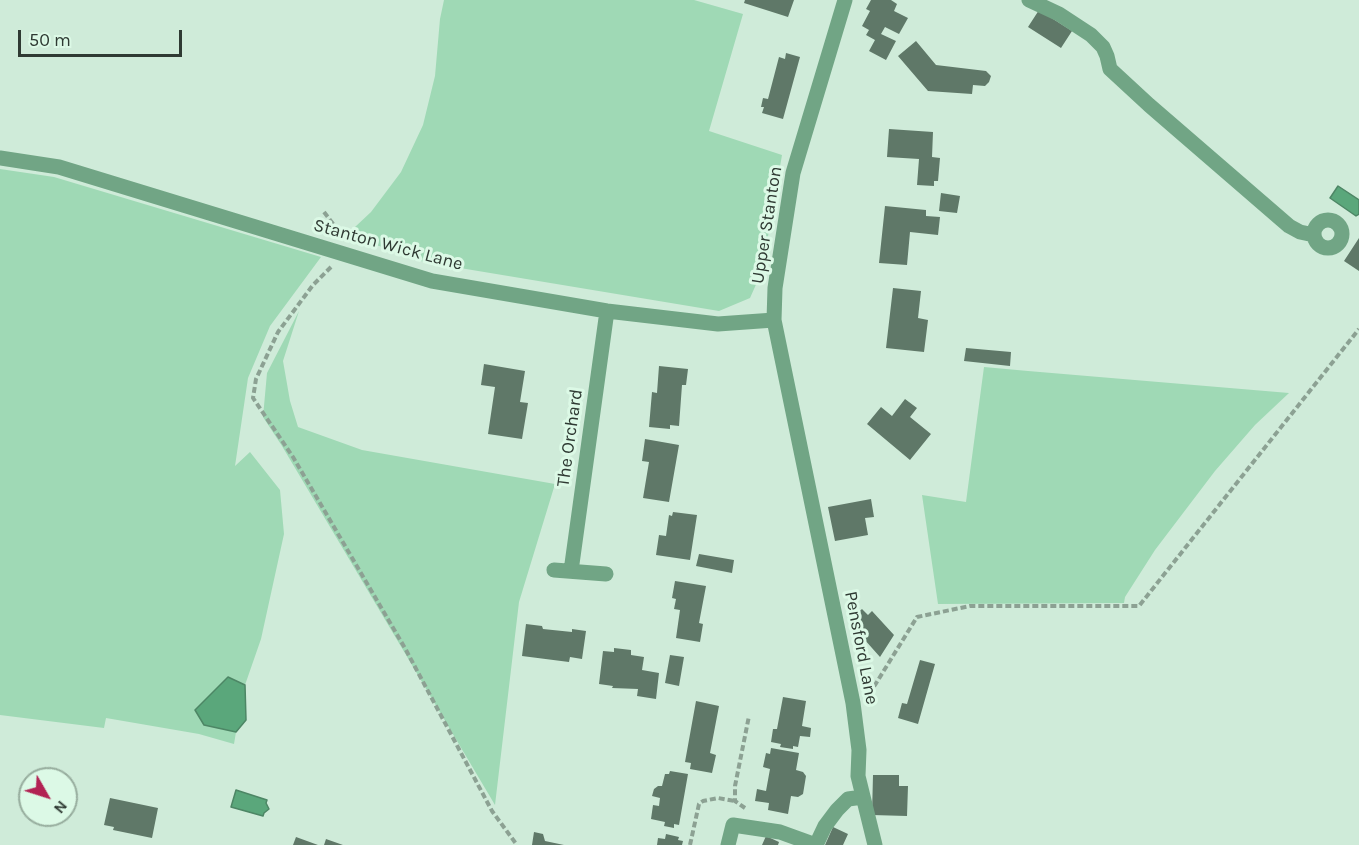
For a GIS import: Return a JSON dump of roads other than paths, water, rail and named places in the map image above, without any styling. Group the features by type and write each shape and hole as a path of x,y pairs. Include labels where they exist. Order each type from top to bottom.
{"street":[{"name":"Upper Stanton","path":"802,460 774,320 776,288 793,173 845,0"},
{"path":"1029,0 1059,14 1091,35 1103,47 1110,69 1149,105 1289,226 1300,232 1314,235"},
{"name":"Stanton Wick Lane","path":"0,158 59,167 432,281 607,311 718,324 774,320"},
{"name":"The Orchard","path":"571,571 607,311"},
{"name":"Pensford Lane","path":"802,460 853,703 859,750 858,776 875,845"},
{"path":"554,570 606,574"},
{"path":"728,845 733,825 780,832 816,845 825,826 837,810 848,800 863,797"}]}
